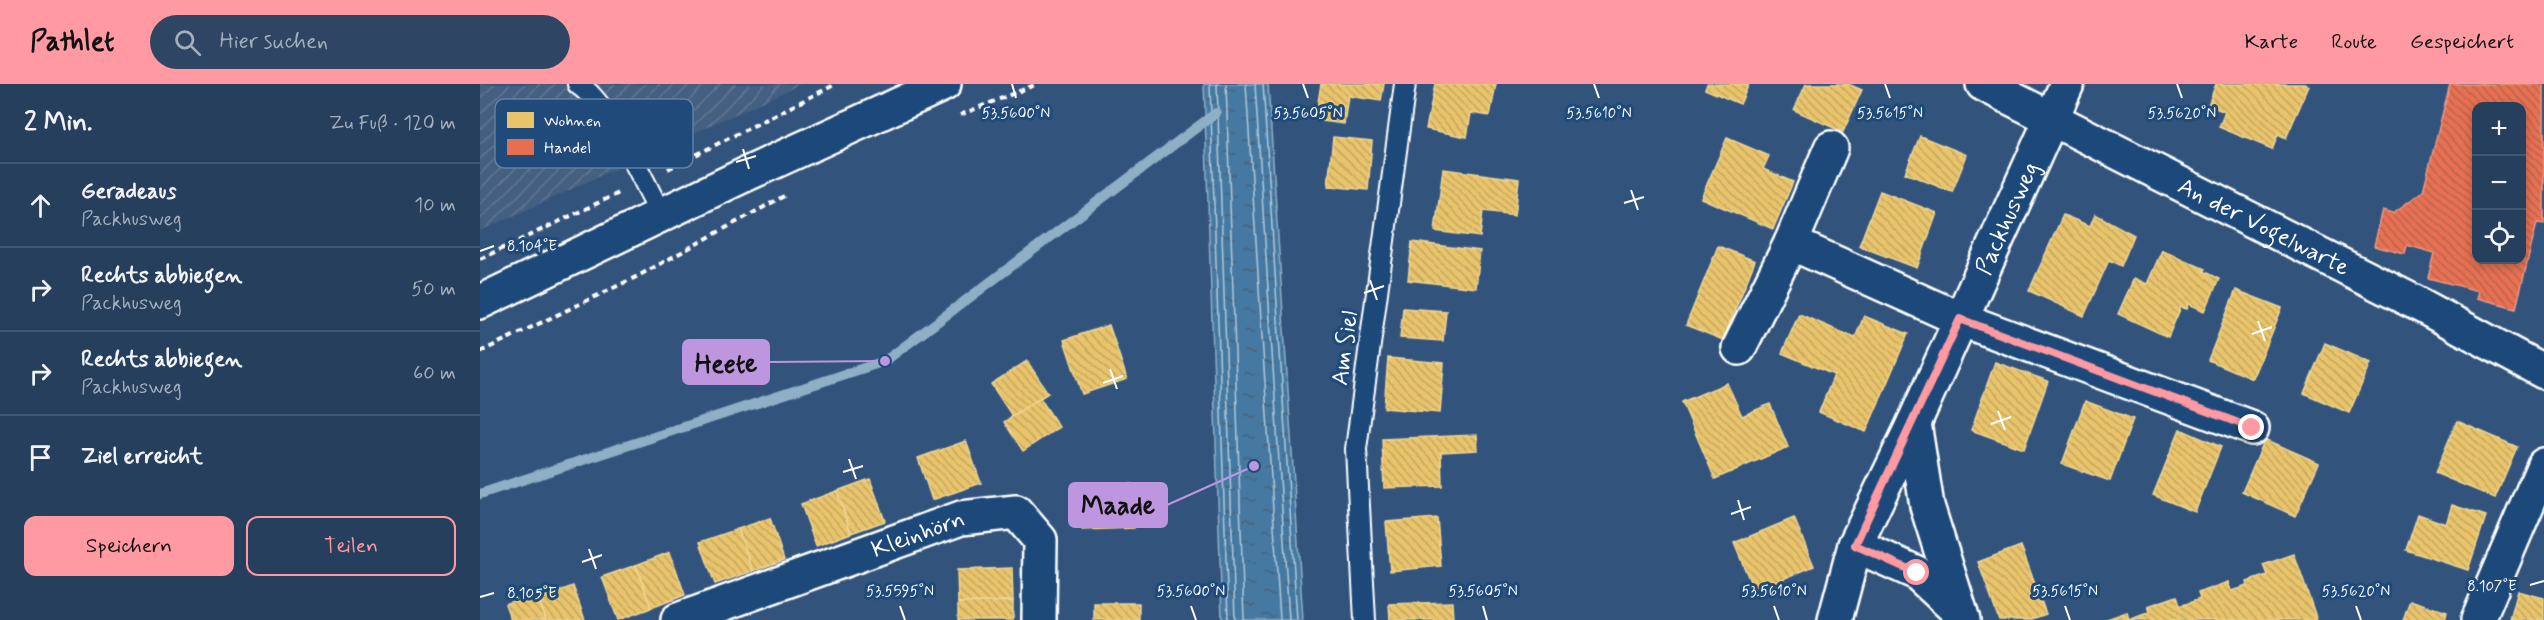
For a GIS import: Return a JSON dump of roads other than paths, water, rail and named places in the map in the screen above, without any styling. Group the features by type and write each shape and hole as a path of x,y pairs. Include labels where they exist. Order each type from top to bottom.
{"street":[{"path":"480,302 944,84"},
{"name":"An der Vogelwarte","path":"1983,84 2422,306 2544,372"},
{"name":"Packhusweg","path":"1834,620 1855,545 1914,423 2067,84"},
{"path":"1739,348 1791,243 1831,148"},
{"path":"1791,243 1960,319 2252,428"},
{"path":"1914,423 1927,506 1961,616"},
{"path":"2478,620 2544,465"},
{"name":"Kleinhörn","path":"678,620 715,613 961,518 1016,512 1040,540 1039,620"},
{"path":"1855,545 1917,573 1961,616"}],"lane":[{"name":"Am Siel","path":"1365,620 1356,449 1405,84"},
{"path":"585,86 595,99"},
{"path":"635,168 661,215"}],"water":[{"path":"1204,84 1268,84 1303,620 1222,620"}],"waterway":[{"path":"480,494 885,361 1216,113"}],"place":[{"name":"Heete","path":"885,361"},
{"name":"Maade","path":"1254,466"}]}
